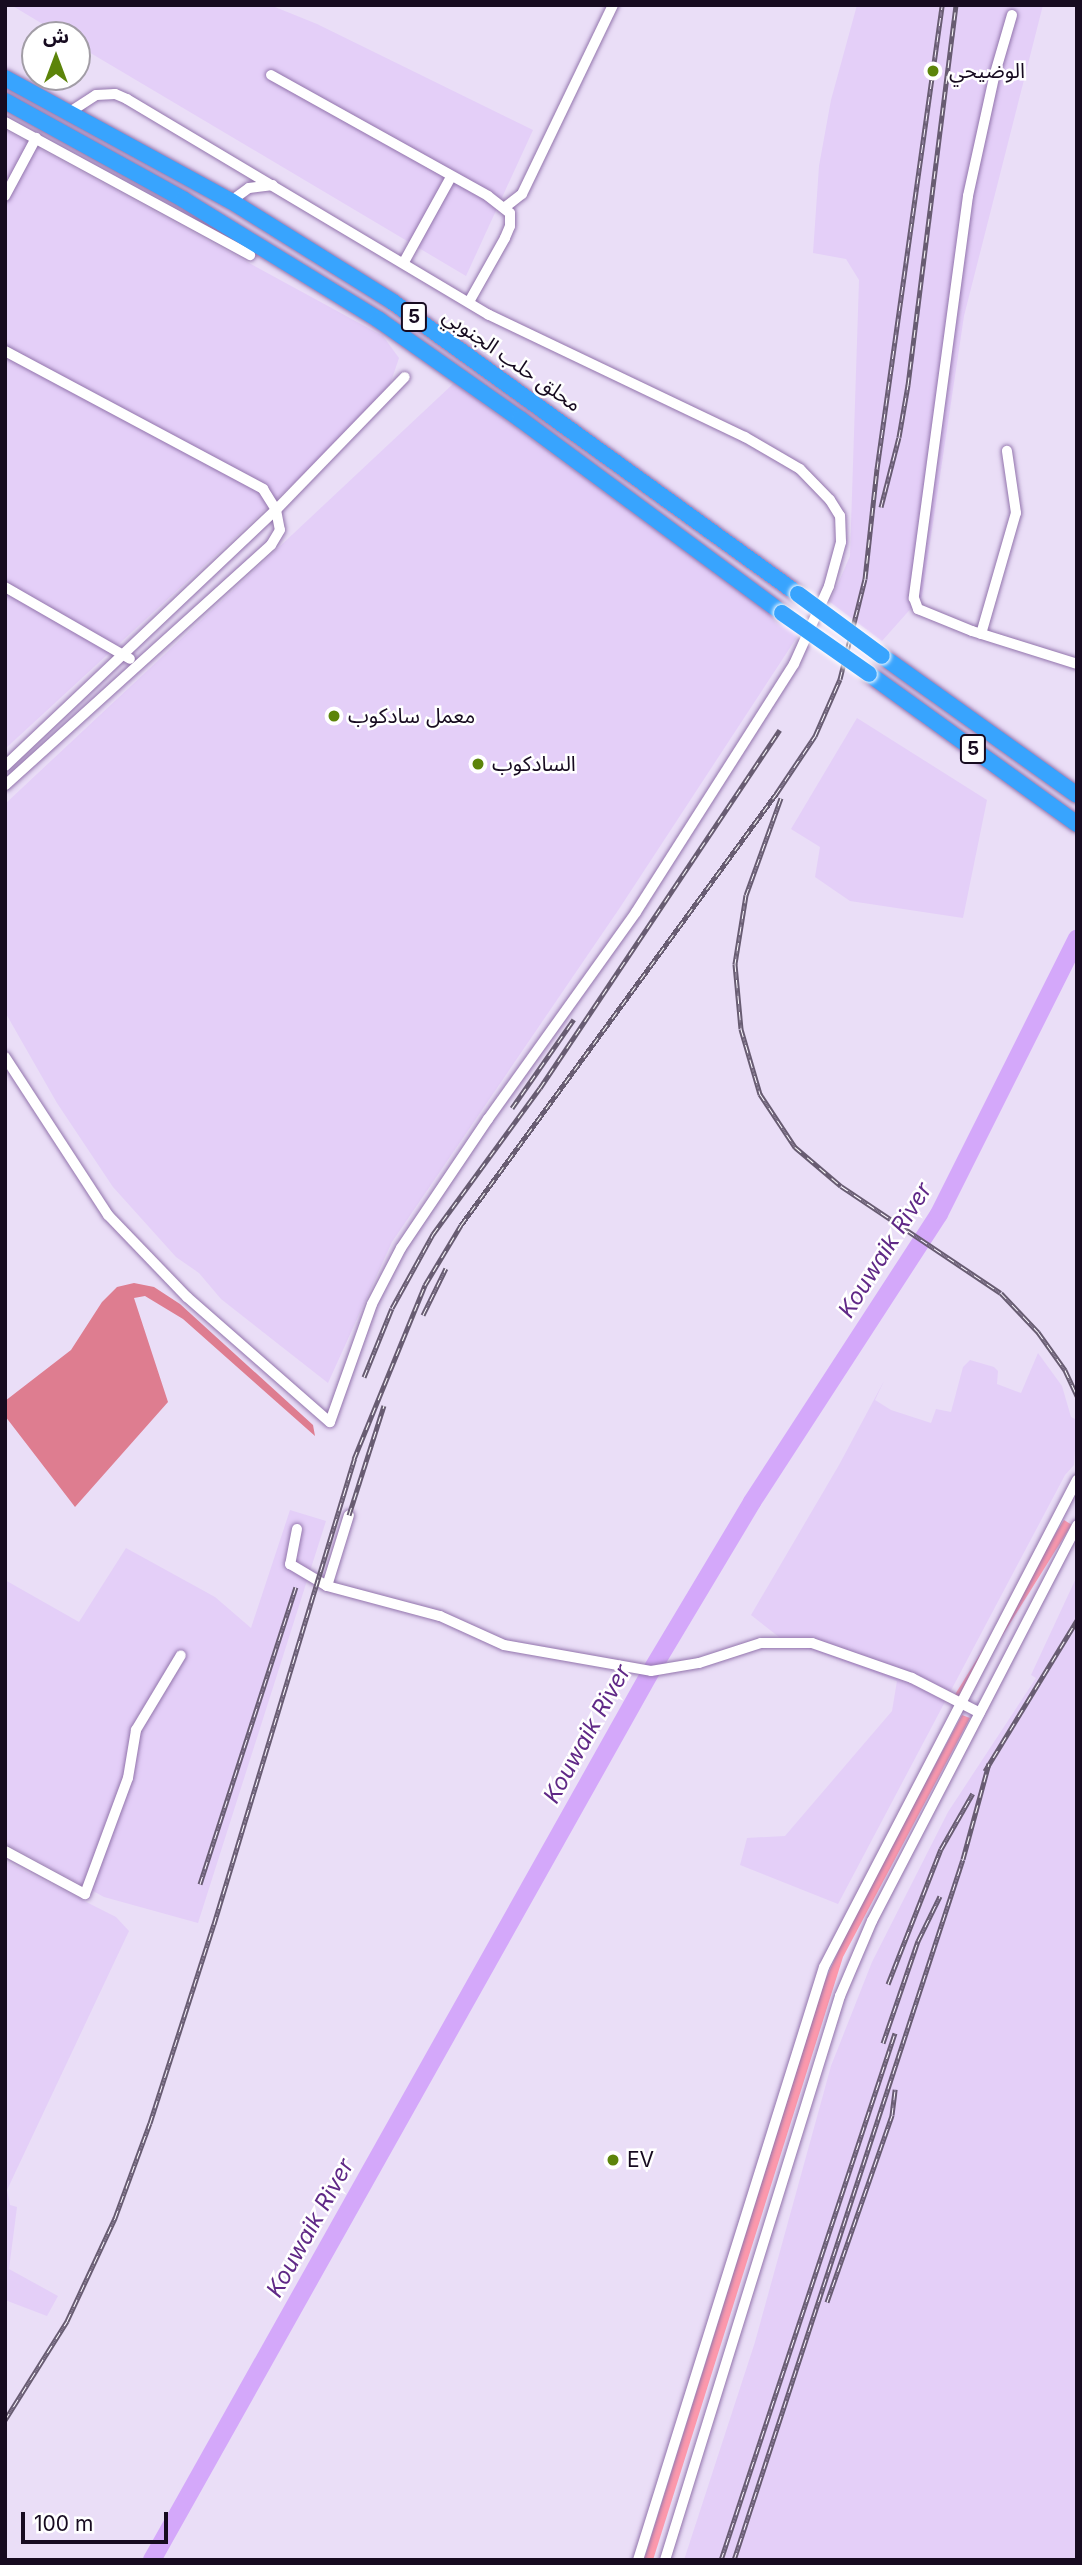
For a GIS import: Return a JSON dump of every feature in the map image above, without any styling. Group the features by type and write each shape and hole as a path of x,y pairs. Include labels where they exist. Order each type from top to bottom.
{"highway":[{"name":"محلق حلب الجنوبي","path":"5,78 231,201 393,302 1077,795"},
{"name":"5","path":"12,104 184,200 379,320 520,419 782,613 1077,824"}],"street":[{"path":"504,208 522,194 613,5"},
{"path":"1012,15 995,73 968,196 914,598 918,609 982,634 1077,664"},
{"path":"271,75 510,213 510,226 469,302"},
{"path":"5,1057 108,1215 187,1297 330,1422 372,1304 401,1248 488,1119 636,912 794,664 829,586 841,542 840,516 830,500 800,469 745,437 637,388 469,302 273,184 116,94 96,95 68,113"},
{"path":"12,104 7,127 36,138 250,255"},
{"path":"5,196 36,138"},
{"path":"404,262 451,177"},
{"path":"231,201 249,188 273,184"},
{"path":"5,351 253,483 269,496 276,510 280,530 271,545 5,785"},
{"path":"5,766 276,510 405,377"},
{"path":"982,634 1016,513 1007,451"},
{"path":"5,587 138,664"},
{"path":"30,743 39,753"},
{"path":"638,2560 824,1968 1077,1480"},
{"path":"327,1586 349,1515"},
{"path":"665,2560 840,1996 872,1921 1077,1525"},
{"path":"297,1529 290,1564 327,1586 440,1616 504,1645 651,1671 699,1662 761,1643 812,1643 912,1678 979,1713"},
{"path":"5,1851 85,1894 128,1778 136,1730 181,1654"}],"shaded area":[{"path":"11,5 270,5 317,24 533,130 466,276 91,53 91,21 38,21"},
{"path":"857,5 1043,5 964,316 922,596 882,641 830,602 850,556 859,280 846,259 813,253 819,166 831,100"},
{"path":"5,130 383,336 399,358 385,399 5,749"},
{"path":"454,383 799,634 619,909 392,1242 328,1383 221,1299 199,1273 176,1257 113,1187 57,1103 5,1012 5,804"},
{"path":"857,718 987,800 963,918 850,901 815,877 820,847 791,829"},
{"path":"134,1283 154,1287 180,1304 313,1425 315,1436 183,1319 145,1296 134,1298 168,1402 75,1507 5,1416 5,1401 71,1350 102,1302 117,1287"},
{"path":"1038,1353 1062,1386 1071,1417 1077,1420 1074,1465 1065,1475 838,1904 740,1865 747,1838 785,1836 892,1711 897,1681 813,1650 793,1648 751,1615 839,1465 884,1381 875,1400 891,1410 931,1423 936,1409 951,1412 963,1367 970,1360 994,1367 998,1371 997,1384 1021,1393"},
{"path":"290,1510 326,1521 198,1923 104,1897 5,1843 5,1580 79,1622 126,1548 215,1597 251,1628"},
{"path":"1064,1520 1072,1525 962,1699 955,1695"},
{"path":"1077,1576 1077,2560 684,2560 755,2342 831,2066 872,1962 948,1812 1036,1678 1031,1675"},
{"path":"962,1715 970,1718 843,1957 653,2560 644,2560 824,1983 856,1912"},
{"path":"5,1861 116,1917 129,1931 7,2190 10,2205 17,2207 9,2269 58,2296 47,2316 5,2300"}],"waterway":[{"name":"Kouwaik River","path":"152,2560 651,1671 752,1502 939,1214 1077,939"}],"railway":[{"path":"5,2420 67,2321 115,2218 150,2123 214,1924 354,1459 425,1285 461,1225 776,794 815,736 840,679 865,579 877,469 942,5"},
{"path":"881,507 899,437 908,385 956,5"},
{"path":"364,1377 392,1308 433,1234 540,1088 780,730"},
{"path":"781,798 746,895 735,964 741,1029 760,1094 795,1147 841,1186 1001,1293 1038,1332 1065,1370 1077,1396"},
{"path":"512,1108 574,1019"},
{"path":"423,1315 446,1268"},
{"path":"349,1515 384,1405"},
{"path":"200,1884 296,1587"},
{"path":"985,1771 1077,1620"},
{"path":"734,2560 963,1859 989,1763"},
{"path":"888,1984 941,1849 973,1793"},
{"path":"883,2043 918,1941 940,1896"},
{"path":"721,2560 895,2033"},
{"path":"827,2302 892,2115 895,2089"}],"place":[{"name":"الوضيحي","path":"933,71"},
{"name":"معمل سادكوب","path":"334,716"},
{"name":"السادكوب","path":"478,764"},
{"name":"EV","path":"613,2160"}]}
